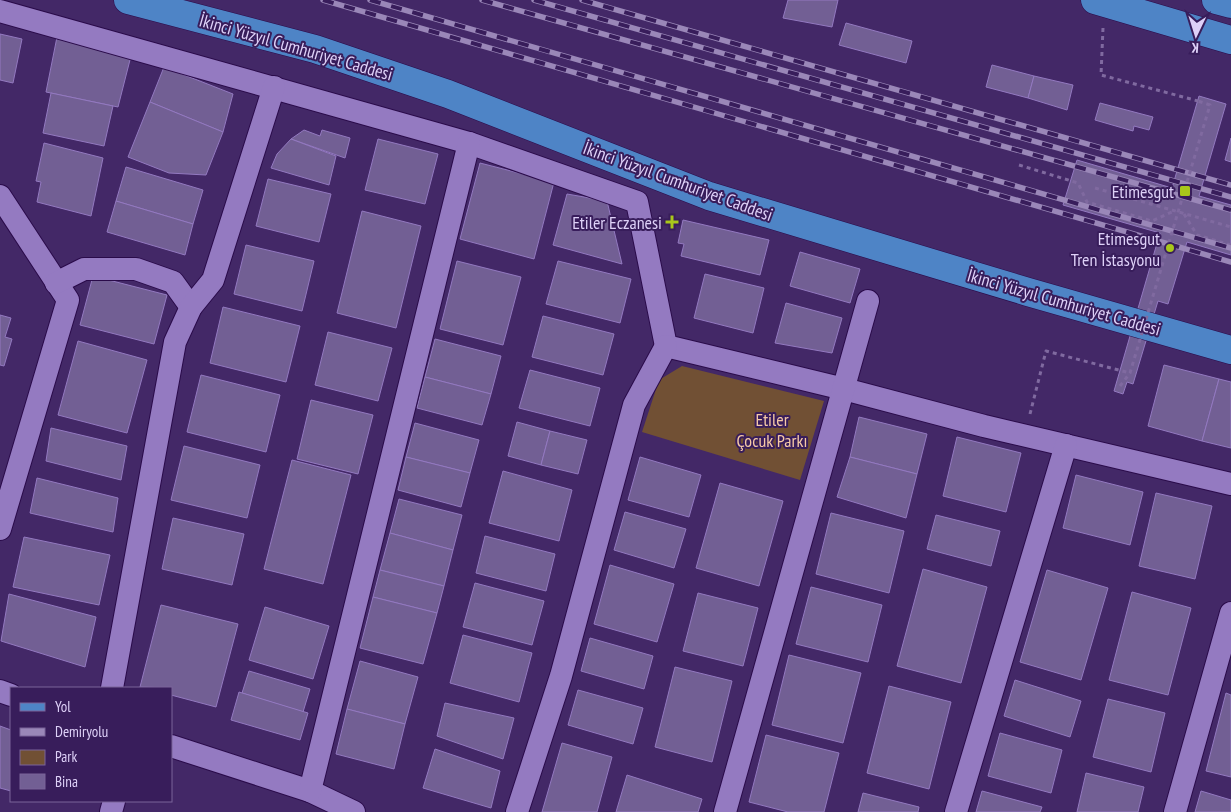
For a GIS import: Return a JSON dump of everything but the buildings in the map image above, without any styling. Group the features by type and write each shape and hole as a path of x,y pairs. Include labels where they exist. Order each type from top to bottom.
{"main road":[{"name":"İkinci Yüzyıl Cumhuriyet Caddesi","path":"128,0 315,49 439,91 709,196 1028,292 1231,350"},
{"path":"1216,0 1231,4"},
{"path":"1100,1 1231,40"}],"street":[{"path":"0,11 469,143 636,202 666,346 634,405 562,676 517,812"},
{"path":"112,687 175,342 191,307 213,280 274,87"},
{"path":"310,792 469,143"},
{"path":"0,196 68,300 0,529"},
{"path":"56,283 84,269 136,269 173,282 191,307"},
{"path":"725,812 868,301"},
{"path":"666,346 844,389 1025,436 1231,484"},
{"path":"956,812 1066,445"},
{"path":"1175,812 1231,613"},
{"path":"172,746 310,792 353,812"}],"path":[{"path":"1100,1 1101,75 1210,105 1130,373 1120,386"},
{"path":"1018,165 1078,183 1087,202 1152,221 1174,211"},
{"path":"1095,188 1231,227"},
{"path":"1184,214 1197,235 1231,244"},
{"path":"1025,436 1046,351 1130,373"}],"green space":[{"name":"Etiler Çocuk Parkı","path":"682,366 824,401 800,480 642,432 659,380"}],"railway":[{"path":"323,0 1231,262"},
{"path":"370,0 1231,248"},
{"path":"482,0 1231,210"},
{"path":"534,0 1231,197"},
{"path":"582,0 1231,185"}],"place":[{"name":"Etimesgut","path":"1185,191"},
{"name":"Etiler Eczanesi","path":"672,222"},
{"name":"Etimesgut Tren İstasyonu","path":"1170,248"}]}
